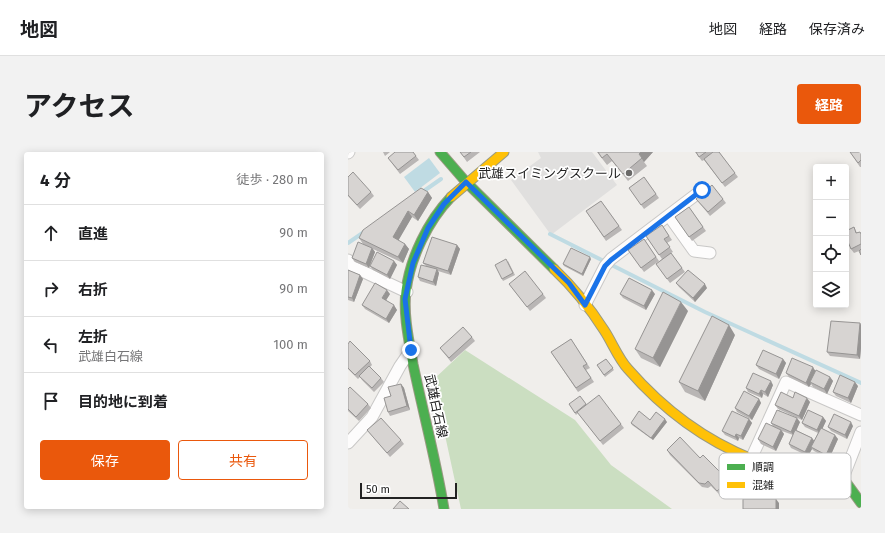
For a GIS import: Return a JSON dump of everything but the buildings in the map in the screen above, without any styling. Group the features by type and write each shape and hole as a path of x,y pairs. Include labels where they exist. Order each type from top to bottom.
{"street":[{"path":"440,152 466,182 569,283 603,328 627,368 677,416 711,440 738,453"},
{"name":"武雄白石線","path":"444,509 411,350 405,299 406,292 413,263 428,228 444,204 466,182 504,152"},
{"path":"585,305 608,262 702,190"},
{"path":"669,216 694,251 710,253"},
{"path":"348,260 349,265 406,292"},
{"path":"348,443 372,417 400,366 411,350"},
{"path":"754,453 786,382 861,415"},
{"path":"851,461 857,449 861,432"},
{"path":"851,489 861,503"}],"green space":[{"path":"465,350 575,420 611,465 672,509 461,509 433,380"}],"shaded area":[{"path":"538,152 592,152 617,185 551,235 511,180 541,158"}],"water":[{"path":"429,158 440,173 415,192 404,177"}],"waterway":[{"path":"421,193 441,179"},
{"path":"348,243 364,232"},
{"path":"550,234 705,312 861,383"}],"traffic: fast":[{"path":"440,152 466,182 554,269"},
{"path":"444,509 413,364 407,328 405,300 411,266 421,241 435,217 451,197"},
{"path":"851,489 861,503"}],"traffic: slow":[{"path":"451,197 504,152"},
{"path":"554,269 574,290 593,314 624,365 655,397 685,422 717,442 738,453"}],"place":[{"name":"武雄スイミングスクール","path":"629,173"}],"route":[{"path":"411,350 405,299 413,263 428,228 444,204 466,182 516,233 569,283 585,305 605,266 611,260 702,190"}]}
